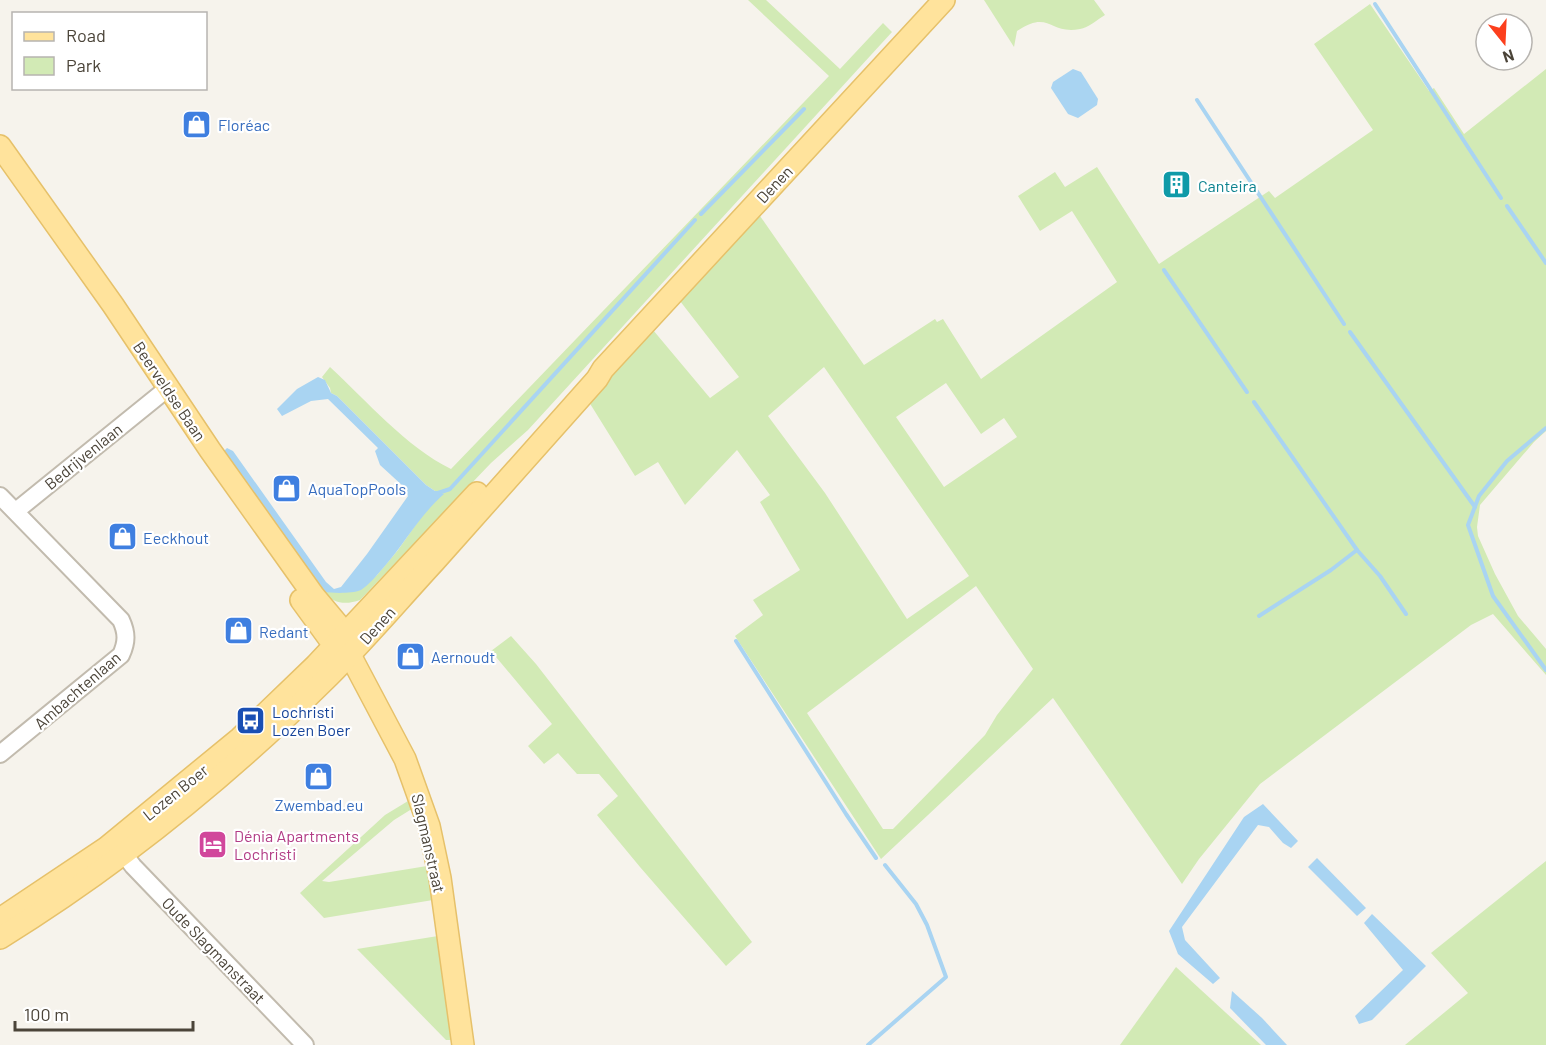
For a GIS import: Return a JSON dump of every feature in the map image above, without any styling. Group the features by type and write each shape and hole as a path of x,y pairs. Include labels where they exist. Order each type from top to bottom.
{"main road":[{"name":"Denen","path":"123,853 209,786 262,740 343,644 525,441 595,372 603,369 944,0"},
{"name":"Beerveldse Baan","path":"0,146 164,391"},
{"name":"Beerveldse Baan","path":"0,164 343,644"},
{"name":"Lozen Boer","path":"0,919 106,848 176,792 257,722 316,665 343,644"},
{"name":"Slagmanstraat","path":"343,644 398,744 417,788 429,826 440,878 463,1045"},
{"path":"0,938 123,853"}],"street":[{"name":"Bedrijvenlaan","path":"16,511 164,391"},
{"path":"0,496 16,511"},
{"name":"Ambachtenlaan","path":"0,754 122,655 126,644 126,631 121,620 16,511"},
{"name":"Oude Slagmanstraat","path":"123,853 305,1045"}],"green space":[{"path":"748,0 766,0 840,69 883,23 892,32 528,430 491,463 360,600 345,603 331,599 323,592 360,590 377,575 398,550 438,493 426,485 337,396 331,393 322,377 330,367 418,449 451,469 829,76"},
{"path":"984,0 1094,0 1105,15 1080,29 1062,29 1043,22 1036,22 1017,31 1014,47"},
{"path":"1370,4 1429,91 1434,88 1464,134 1546,69 1546,431 1480,505 1477,527 1478,536 1495,574 1518,616 1546,649 1546,675 1493,614 1471,625 1260,784 1199,859 1182,884 1053,698 881,859 735,636 763,615 753,600 800,570 760,502 770,495 737,450 685,505 658,462 635,476 589,402 653,330 710,398 739,377 680,301 760,216 864,365 935,319 937,322 943,319 981,379 1117,282 1072,211 1040,231 1018,196 1055,172 1065,187 1097,167 1159,264 1269,191 1275,198 1373,130 1314,44","holes":["824,367 969,576 907,619 825,493 768,416","946,383 981,434 1004,418 1017,437 944,487 896,417","976,586 1033,669 997,715 985,735 893,829 883,829 807,713"]},
{"path":"511,636 536,664 752,942 726,966 597,815 618,796 599,774 577,774 558,753 544,764 528,746 552,724 491,651"},
{"path":"413,798 415,807 394,820 322,881 329,882 427,866 433,900 324,918 300,893 385,815"},
{"path":"1546,861 1546,1045 1405,1045 1468,993 1431,953"},
{"path":"438,936 453,1040 446,1040 357,949"},
{"path":"1176,967 1261,1045 1120,1045"}],"water":[{"path":"1073,69 1081,72 1098,99 1097,105 1078,118 1068,114 1051,88 1053,82"},
{"path":"318,377 325,380 331,393 337,396 426,485 444,494 427,511 392,558 373,579 361,590 352,592 323,592 223,452 227,448 233,451 326,582 334,589 341,587 408,496 404,487 380,465 375,451 378,448 328,399 311,401 282,416 277,409 297,389"},
{"path":"1263,804 1298,841 1291,848 1283,843 1269,827 1258,825 1182,927 1185,940 1220,978 1213,984 1178,954 1169,931 1244,817"},
{"path":"1317,858 1366,908 1357,916 1308,867"},
{"path":"1372,914 1426,966 1372,1020 1359,1024 1355,1016 1403,970 1364,923"},
{"path":"1232,991 1287,1045 1266,1045 1230,1008"}],"waterway":[{"path":"1375,4 1501,198"},
{"path":"1197,100 1344,324"},
{"path":"701,214 804,109"},
{"path":"1507,206 1546,263"},
{"path":"434,493 450,489 695,220"},
{"path":"1164,270 1247,392"},
{"path":"1350,332 1475,507"},
{"path":"1254,402 1357,550 1380,576 1406,614"},
{"path":"1546,428 1507,461 1479,496 1468,525 1493,596 1546,670"},
{"path":"1259,616 1331,570 1357,550"},
{"path":"736,641 876,858"},
{"path":"868,1045 946,977 927,925 916,904 885,865"}],"place":[{"name":"Floréac","path":"197,124"},
{"name":"Canteira","path":"1177,185"},
{"name":"AquaTopPools","path":"287,488"},
{"name":"Eeckhout","path":"122,537"},
{"name":"Redant","path":"238,631"},
{"name":"Aernoudt","path":"410,656"},
{"name":"Lochristi Lozen Boer","path":"251,720"},
{"name":"Zwembad.eu","path":"319,776"},
{"name":"Dénia Apartments Lochristi","path":"213,844"}]}
